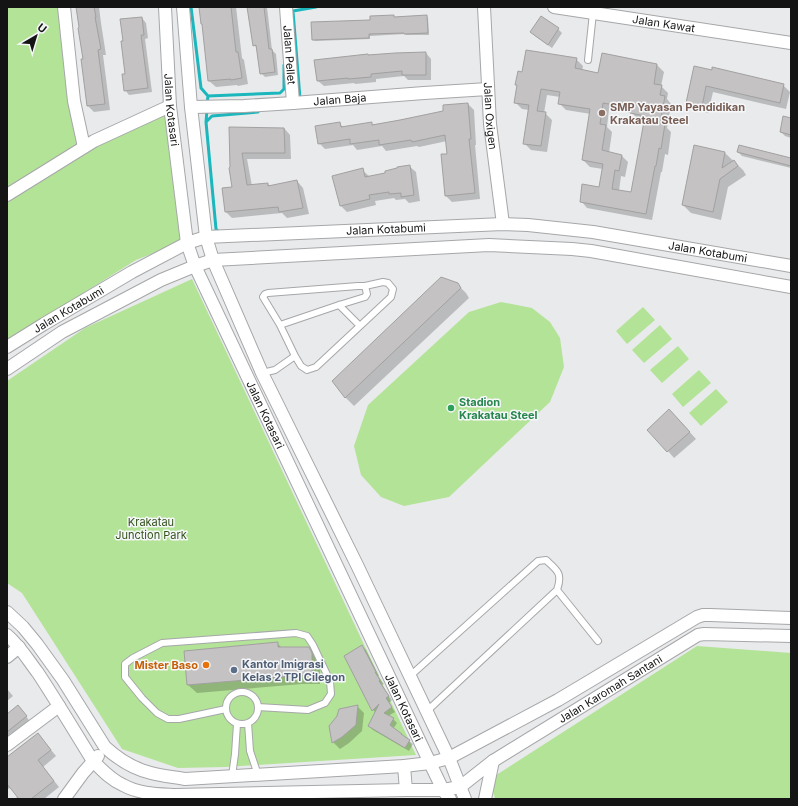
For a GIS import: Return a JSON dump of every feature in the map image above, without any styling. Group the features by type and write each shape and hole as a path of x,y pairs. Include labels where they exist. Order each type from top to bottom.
{"street":[{"path":"64,7 74,101 84,147"},
{"name":"Jalan Kotasari","path":"165,7 170,106 187,243 195,266 430,763 447,795"},
{"name":"Jalan Kotasari","path":"183,7 206,237 213,260 262,373 354,558 427,711 449,758 465,799"},
{"name":"Jalan Pellet","path":"286,7 293,103"},
{"name":"Jalan Oxigen","path":"484,7 490,124 503,224"},
{"name":"Jalan Kawat","path":"554,7 791,43"},
{"name":"Jalan Baja","path":"193,107 293,103 488,89"},
{"path":"7,195 107,134 170,106"},
{"name":"Jalan Kotabumi","path":"7,347 125,276 187,243 206,237 503,224 528,225 593,232 791,266"},
{"path":"591,251 593,232"},
{"name":"Jalan Kotabumi","path":"7,369 62,332 162,280 213,260 489,245 591,251 791,287"},
{"path":"7,612 23,627 37,644 71,692 105,747 64,799"},
{"name":"Jalan Karomah Santani","path":"105,747 131,766 151,773 185,779 404,766 430,763 449,758 558,700 697,617 710,615 791,618"},
{"name":"Jalan Karomah Santani","path":"7,635 19,647 51,693 93,761 106,774 122,785 135,790 151,793 183,794 406,790 447,795 494,761 698,635 791,636"},
{"path":"7,657 19,647"},
{"path":"558,700 568,715"},
{"path":"7,745 59,706"},
{"path":"485,799 494,761"},
{"path":"404,766 406,790"}],"lane":[{"path":"588,60 593,13"},
{"path":"383,282 388,283 393,289 391,298 316,367 307,370 301,366 280,325 263,297 265,294 365,286 383,282"},
{"path":"280,325 366,297 367,294 365,286"},
{"path":"339,305 360,326"},
{"path":"262,373 275,370 295,356"},
{"path":"410,676 538,561 546,560 557,570 560,580 557,590 427,711"},
{"path":"557,590 598,640"},
{"path":"226,709 179,719 168,719 157,713 142,698 125,677 125,664 133,658 162,643 296,633 307,636 314,645 330,681 331,694 325,703 308,710 258,707"},
{"path":"245,693 254,698 258,707 256,716 248,723 237,724 229,718 226,709 228,700 236,694 245,693"},
{"path":"248,723 250,751 258,775"},
{"path":"232,776 237,724"}],"green space":[{"path":"7,7 65,7 80,143 170,113 188,240 136,260 7,341"},
{"name":"Krakatau Junction Park","path":"192,279 416,755 225,767 178,768 122,749 22,593 7,583 7,381 85,328"},
{"path":"501,302 532,308 550,322 560,338 564,367 550,402 449,497 404,506 381,497 361,475 354,446 368,405 469,312"},
{"path":"643,307 655,320 627,344 616,331"},
{"path":"660,325 672,339 644,363 632,350"},
{"path":"678,346 689,359 662,383 650,370"},
{"path":"699,370 711,383 683,407 672,394"},
{"path":"716,389 728,402 701,426 689,413"},
{"path":"697,646 791,653 791,799 495,799 490,779"}],"building":[{"path":"76,7 94,7 101,49 98,50 105,104 87,106 81,59 83,59"},
{"path":"199,7 231,7 236,52 238,52 242,78 208,81"},
{"path":"247,7 264,7 269,49 272,49 275,72 260,74 256,45 253,46"},
{"path":"394,15 394,17 427,15 428,33 369,34 369,38 312,40 311,22 370,20 370,16"},
{"path":"541,16 559,28 548,45 530,32"},
{"path":"142,17 144,35 141,35 148,88 124,91 122,74 125,74 120,19"},
{"path":"526,50 577,58 575,68 598,73 602,53 657,64 654,84 662,85 660,95 665,96 660,123 665,124 661,149 659,148 646,214 580,202 582,184 599,187 603,164 582,160 590,109 558,104 560,92 541,89 537,111 546,112 541,146 523,144 529,105 514,103 517,85 515,85 518,71 522,72","holes":["603,103 631,108 630,113 645,116 631,192 612,189 615,170 619,171 622,155 602,150 606,125 600,124"]},
{"path":"426,52 426,75 402,75 402,71 371,74 371,77 317,81 314,60 368,54"},
{"path":"694,66 712,70 712,67 784,84 780,103 706,86 702,107 686,103"},
{"path":"468,103 471,139 469,139 475,193 445,196 441,154 447,154 445,135 412,142 411,140 379,145 379,140 350,144 350,139 318,144 315,126 340,122 341,127 372,122 372,125 443,111 443,105"},
{"path":"783,116 791,118 791,135 780,132"},
{"path":"229,127 284,128 285,153 242,153 247,185 268,183 268,186 297,180 303,208 279,212 278,207 225,212 222,188 232,187 229,168"},
{"path":"694,145 725,152 722,168 734,160 738,166 720,179 713,212 682,205"},
{"path":"739,145 791,158 791,166 737,152"},
{"path":"410,165 414,195 401,197 401,193 389,194 389,192 369,195 370,199 340,206 332,176 363,168 365,177 385,173 385,171 397,167"},
{"path":"441,277 458,283 461,288 345,398 332,381"},
{"path":"669,409 690,432 667,452 647,430"},
{"path":"278,642 278,647 309,647 312,653 312,676 293,676 187,685 184,651"},
{"path":"362,645 380,680 379,681 389,696 386,698 392,707 384,713 394,718 390,725 410,740 405,748 368,726 379,704 372,711 344,656"},
{"path":"18,705 27,716 7,732 7,714"},
{"path":"358,705 356,725 332,743 329,726 337,716 339,709"},
{"path":"38,733 51,750 38,760 54,781 31,799 19,799 7,784 7,757"}],"waterway":[{"path":"191,7 201,88 208,96 207,104"},
{"path":"300,98 293,11 316,7"},
{"path":"208,96 280,93 284,89 284,65"},
{"path":"206,122 207,110"},
{"path":"220,233 216,229 206,122 212,116 258,112"}],"place":[{"name":"SMP Yayasan Pendidikan Krakatau Steel","path":"602,113"},
{"name":"Stadion Krakatau Steel","path":"451,408"},
{"name":"Mister Baso","path":"206,665"},
{"name":"Kantor Imigrasi Kelas 2 TPI Cilegon","path":"234,670"}]}
